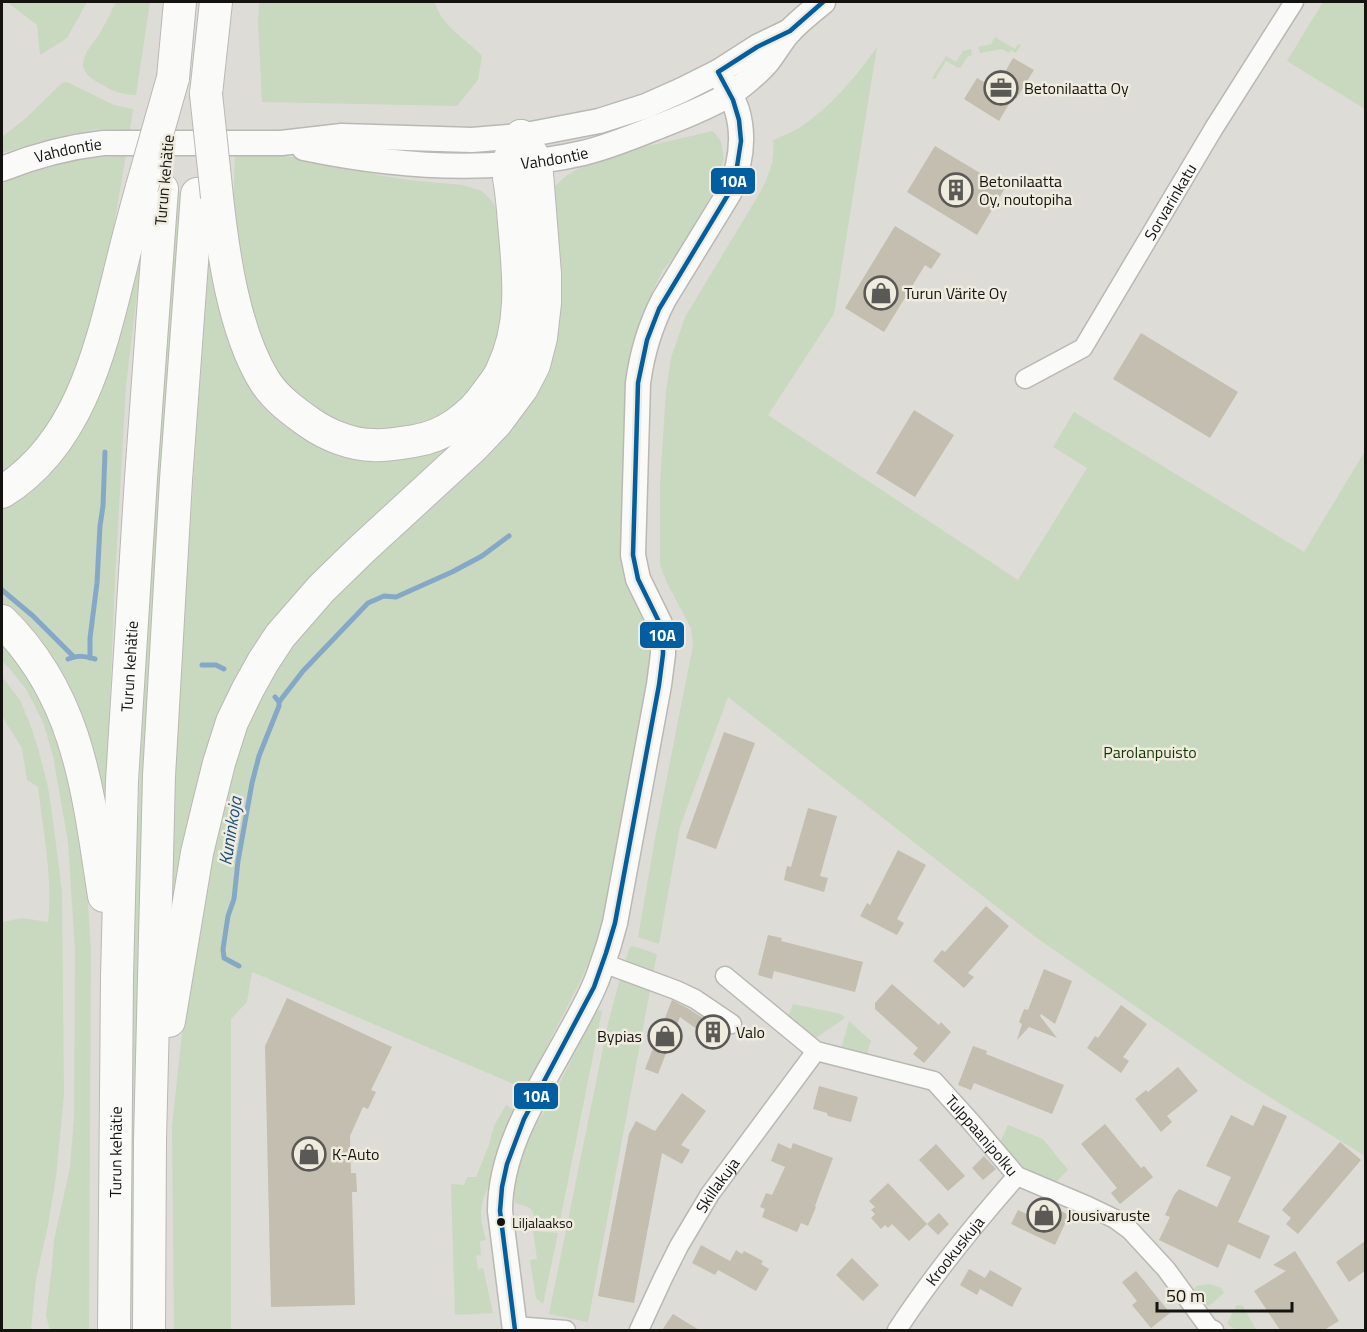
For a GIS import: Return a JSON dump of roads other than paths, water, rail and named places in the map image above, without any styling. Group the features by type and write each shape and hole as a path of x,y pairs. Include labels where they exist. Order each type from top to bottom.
{"highway":[{"path":"2,492 46,455 62,433 80,401 96,359 152,188 174,69 180,2"},
{"path":"216,2 208,79 207,196 221,237 238,317 248,348 264,380 278,398 315,427 356,443 374,445 399,443 420,440 443,431 464,419 479,405 501,373 516,332 519,299 516,249 521,154"},
{"path":"150,1140 197,853 219,763 232,722 248,689 280,636 307,605 361,550 496,423 522,388 534,365 541,338 545,303 544,274 521,154"},
{"name":"Turun kehätie","path":"114,1330 117,977 122,781 142,466 152,188"},
{"name":"Turun kehätie","path":"149,1330 150,1140 159,777 177,468 207,196"},
{"path":"2,621 33,657 66,716 78,752 91,809 117,977"}],"street":[{"name":"Vahdontie","path":"2,169 46,154 103,143 281,143 342,136 472,140 521,154 583,153 688,115 731,94 766,64 790,31 823,2"},
{"name":"Sorvarinkatu","path":"1025,379 1083,348 1214,128 1294,2"},
{"name":"Vahdontie","path":"521,154 599,121 646,106 682,90 790,31"},
{"path":"566,1330 515,1328 500,1200 509,1155 532,1102 590,994 603,963 615,923 663,654 660,624 638,579 633,555 638,383 641,360 651,327 664,299 729,193 735,178 740,150 738,112 718,72"},
{"path":"603,963 676,990 695,999 732,1024"},
{"name":"Tulppaanipolku","path":"725,976 816,1051 934,1081 1017,1176 1088,1206 1130,1230 1166,1269 1210,1330"},
{"name":"Skillakuja","path":"639,1330 679,1246 710,1194 816,1051"},
{"name":"Krookuskuja","path":"897,1330 954,1251 1017,1176"}],"waterway":[{"path":"90,658 103,506 105,452"},
{"path":"279,702 303,671 368,603 384,596 396,597 452,572 482,556 509,536"},
{"path":"2,590 33,616 74,657"},
{"name":"Kuninkoja","path":"68,659 82,656 95,659"},
{"name":"Kuninkoja","path":"202,665 216,665 224,669"},
{"name":"Kuninkoja","path":"239,966 224,958 223,949 228,916 234,899 238,861 252,783 259,756 279,706 275,697"}],"place":[{"name":"Betonilaatta Oy","path":"1001,88"},
{"name":"Betonilaatta Oy, noutopiha","path":"956,190"},
{"name":"Turun Värite Oy","path":"881,293"},
{"name":"Valo","path":"713,1032"},
{"name":"Bypias","path":"665,1036"},
{"name":"K-Auto","path":"309,1154"},
{"name":"Jousivaruste","path":"1044,1215"},
{"name":"Liljalaakso","path":"501,1222"}],"park label":[{"name":"Parolanpuisto","path":"1150,752"}]}
